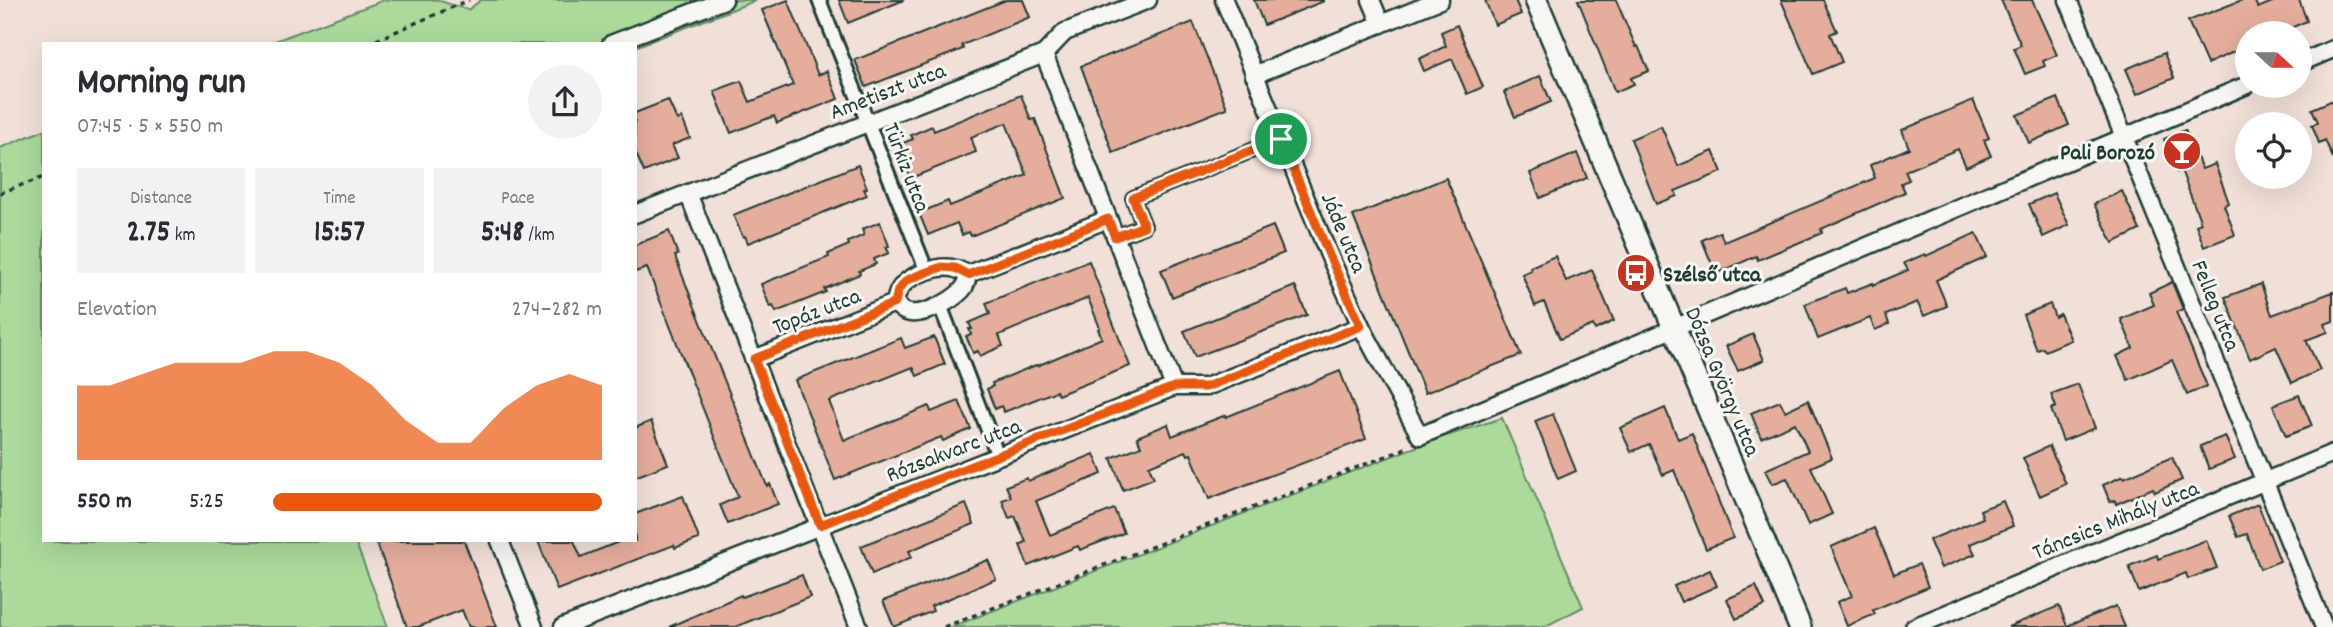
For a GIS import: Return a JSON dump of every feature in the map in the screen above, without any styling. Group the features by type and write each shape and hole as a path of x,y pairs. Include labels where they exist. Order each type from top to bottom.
{"street":[{"path":"616,42 724,0"},
{"name":"Türkiz utca","path":"819,0 927,272"},
{"name":"Ametiszt utca","path":"637,213 1044,54 1065,32 1148,0"},
{"name":"Jáde utca","path":"1224,0 1329,255 1361,326 1420,436"},
{"path":"1371,0 1381,24"},
{"path":"1254,75 1440,0"},
{"name":"Dózsa György utca","path":"1536,0 1800,627"},
{"name":"Felleg utca","path":"2068,0 2324,627"},
{"path":"2312,58 2333,49"},
{"path":"1044,54 1174,387"},
{"path":"1420,436 2235,90"},
{"path":"1115,237 1144,226 1133,198 1281,139"},
{"path":"688,193 859,627"},
{"path":"968,275 1108,219"},
{"name":"Topáz utca","path":"942,267 955,268 968,275 965,288 940,305 918,313 904,311 895,303 898,290 907,280 927,272 942,267"},
{"name":"Topáz utca","path":"754,359 895,303"},
{"path":"940,305 999,456"},
{"name":"Rózsakvarc utca","path":"563,627 1174,387 1206,387 1361,326"},
{"name":"Táncsics Mihály utca","path":"1913,627 2333,453"},
{"path":"500,542 534,627"}],"path":[{"path":"372,42 469,0"},
{"path":"0,194 42,178"},
{"path":"944,627 1402,450 1420,436"}],"green space":[{"path":"384,0 437,0 468,10 481,0 757,0 637,46 637,42 272,42"},
{"path":"42,131 42,542 355,542 388,627 0,627 0,148"},
{"path":"1502,418 1583,607 1544,627 951,627 1431,441"}],"building":[{"path":"788,0 818,75 827,71 838,99 777,123 774,116 731,133 714,91 741,81 750,102 793,85 762,10"},
{"path":"839,0 904,0 848,23"},
{"path":"1006,0 1023,0 1030,17 962,45 963,49 866,87 855,60"},
{"path":"1254,0 1324,0 1324,1 1264,25"},
{"path":"1485,0 1515,0 1521,14 1495,25"},
{"path":"1578,0 1616,0 1649,71 1631,78 1634,84 1615,92"},
{"path":"1781,0 1823,0 1837,31 1830,34 1842,62 1813,74"},
{"path":"2001,0 2032,0 2057,55 2043,61 2045,66 2025,74 2014,48 2021,45"},
{"path":"2242,0 2254,0 2258,8 2277,0 2299,0 2307,21 2235,21 2235,51 2207,64 2188,21"},
{"path":"1193,22 1227,108 1113,153 1081,66"},
{"path":"1457,25 1483,87 1467,94 1452,59 1424,71 1419,59 1446,46 1441,32"},
{"path":"2164,53 2174,78 2137,94 2126,69"},
{"path":"1540,76 1551,102 1515,117 1504,92"},
{"path":"1021,95 1031,120 1035,119 1065,198 971,236 969,232 962,235 957,223 928,235 919,213 948,201 950,206 1027,175 1006,123 971,137 976,152 911,178 908,171 903,173 895,154 901,152 898,145 913,139 911,135 932,126 934,131"},
{"path":"2058,98 2069,125 2029,143 2017,115"},
{"path":"668,100 677,120 682,118 690,138 672,145 678,158 644,172 637,156 637,112"},
{"path":"1973,100 1989,138 1984,140 1991,156 1966,167 1958,149 1905,171 1909,180 1901,183 1905,192 1821,229 1822,233 1758,260 1756,256 1716,274 1702,240 1720,232 1724,242 1875,178 1870,165 1909,148 1902,130"},
{"path":"2333,100 2333,158 2325,140 2319,143 2312,125 2318,122 2312,109"},
{"path":"1661,126 1678,166 1713,151 1722,172 1675,191 1677,196 1656,204 1631,139"},
{"path":"2185,130 2202,169 2215,164 2229,203 2224,205 2235,235 2204,247 2196,225 2201,223 2181,170 2177,172 2164,139"},
{"path":"1577,153 1587,178 1540,198 1530,173"},
{"path":"858,165 867,195 748,243 745,236 743,237 733,215"},
{"path":"1446,178 1521,355 1425,393 1353,216"},
{"path":"2122,191 2140,230 2113,243 2094,204"},
{"path":"2054,193 2069,225 2043,237 2029,204"},
{"path":"880,222 889,253 874,259 876,264 824,289 826,292 776,312 773,306 770,307 761,284 829,257 828,254 864,235 862,229"},
{"path":"1273,226 1284,253 1172,297 1161,270"},
{"path":"669,231 690,295 767,486 770,484 778,504 728,524 720,505 738,497 647,268 637,271 637,244"},
{"path":"1976,233 1987,257 1936,280 1947,306 1924,316 1917,302 1886,315 1889,324 1875,330 1870,318 1818,339 1805,304 1845,288 1847,293 1873,285 1908,270 1904,263"},
{"path":"1555,256 1566,281 1592,270 1614,321 1595,330 1593,325 1560,339 1544,302 1535,306 1522,274 1531,270 1530,267"},
{"path":"1089,261 1130,366 1058,395 1056,391 1004,412 1001,406 995,409 987,389 993,386 992,383 1102,338 1098,329 1100,328 1088,298 999,335 1003,346 980,356 978,351 973,353 966,336 971,334 969,323 990,314 986,303"},
{"path":"2172,282 2183,309 2176,312 2207,386 2187,395 2172,360 2128,380 2117,356 2133,348 2121,319 2154,305 2149,293"},
{"path":"2261,284 2272,315 2333,292 2333,321 2325,324 2328,332 2306,340 2320,370 2292,383 2276,347 2250,359 2225,297"},
{"path":"1295,286 1307,315 1195,357 1184,331"},
{"path":"2050,304 2055,317 2060,314 2071,340 2045,351 2043,348 2037,350 2023,315"},
{"path":"1753,334 1764,360 1738,371 1726,346"},
{"path":"934,337 945,364 917,376 913,367 829,401 844,440 929,406 931,412 959,401 971,429 943,441 941,437 835,480 795,380 901,338 905,348"},
{"path":"1340,371 1366,439 1209,499 1191,454 1188,455 1186,451 1149,466 1154,478 1123,490 1111,458 1141,446 1137,437 1168,424 1172,436"},
{"path":"2078,384 2095,428 2063,441 2051,409 2056,407 2051,394"},
{"path":"2299,395 2312,426 2286,436 2273,405"},
{"path":"1808,400 1832,458 1811,467 1832,514 1808,525 1787,478 1772,484 1765,470 1808,451 1795,423 1761,438 1751,413 1780,401 1785,411"},
{"path":"1665,408 1678,439 1692,433 1733,538 1706,549 1674,470 1663,475 1649,444 1631,452 1620,428"},
{"path":"1553,414 1576,471 1558,479 1535,421"},
{"path":"651,421 668,464 637,476 637,427"},
{"path":"2225,436 2235,459 2209,469 2200,446"},
{"path":"2049,446 2066,484 2040,496 2023,458"},
{"path":"1094,454 1102,474 1036,501 1050,535 1114,509 1124,533 1080,550 1078,546 1028,566 1020,545 1026,542 1015,516 1009,518 1002,500 1011,497 1006,486 1027,478 1028,481"},
{"path":"2172,457 2182,480 2155,492 2153,488 2116,504 2115,500 2110,502 2103,485"},
{"path":"683,496 699,539 675,548 674,545 557,590 538,542 574,542 581,557 618,542 637,542 637,513"},
{"path":"2003,501 2013,526 1970,544 1975,554 1941,568 1929,540 1983,518 1980,510"},
{"path":"966,504 974,524 909,551 912,557 872,574 861,546"},
{"path":"2258,504 2280,561 2260,569 2247,534 2238,537 2229,516"},
{"path":"1874,528 1894,574 1919,564 1928,587 1873,610 1875,614 1847,626 1837,602 1852,596 1831,547"},
{"path":"2206,540 2217,568 2188,579 2186,573 2139,592 2129,566 2157,555 2158,559"},
{"path":"376,542 464,542 497,627 469,627 462,610 418,627 407,627"},
{"path":"988,560 996,579 931,606 933,611 894,627 883,601"},
{"path":"1710,570 1717,586 1681,602 1674,586"},
{"path":"802,575 810,597 735,627 669,627 741,595 742,597"},
{"path":"1756,586 1765,606 1736,619 1727,599"},
{"path":"2059,606 2067,626 2116,606 2125,627 2008,627"}],"place":[{"name":"Pali Borozó","path":"2182,151"},
{"name":"Szélső utca","path":"1636,273"}],"route":[{"path":"1281,139 1361,326 1206,387 1174,387 820,525 754,359 895,303 898,290 907,280 942,267 955,268 968,275 1108,219 1115,237 1144,226 1133,198 1281,139"}]}
